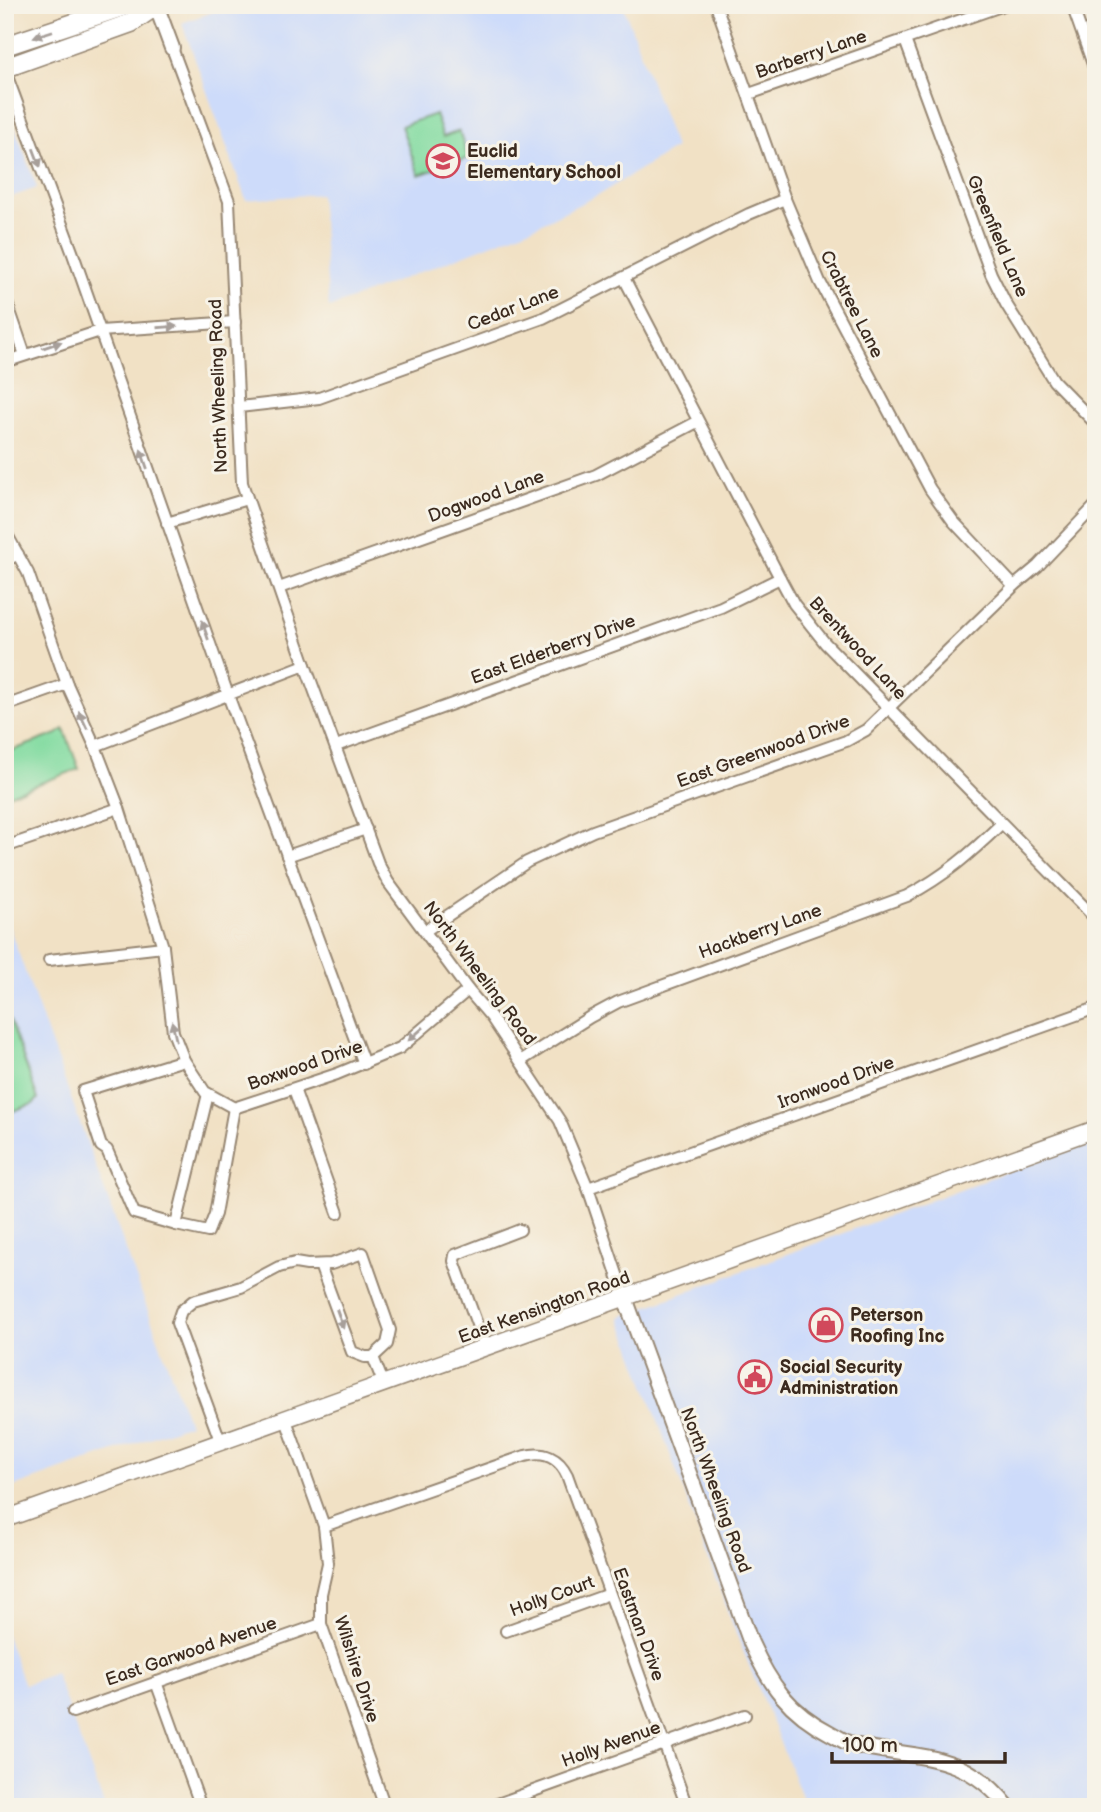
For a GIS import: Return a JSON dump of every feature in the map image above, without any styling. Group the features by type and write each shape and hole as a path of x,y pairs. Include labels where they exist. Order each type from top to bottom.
{"main road":[{"path":"5,46 128,5 156,5"},
{"path":"5,70 131,23 156,5"},
{"name":"East Kensington Road","path":"5,1520 1096,1129"}],"street":[{"name":"North Wheeling Road","path":"156,5 229,201 240,465 247,499 378,863 388,881 522,1060 560,1121 588,1188 625,1298 751,1643 763,1670 780,1696 810,1723 852,1744 933,1757 977,1776 1008,1807"},
{"name":"Crabtree Lane","path":"716,5 785,199 816,275 920,472 953,521 1014,586"},
{"name":"Barberry Lane","path":"749,94 1004,5"},
{"path":"1072,5 1096,73"},
{"name":"Greenfield Lane","path":"905,40 991,274 1054,381 1096,425"},
{"path":"5,70 228,695 364,1064"},
{"name":"Cedar Lane","path":"239,407 319,398 543,318 749,214 785,199"},
{"name":"Brentwood Lane","path":"624,278 780,578 808,623 1096,919"},
{"path":"5,297 25,355"},
{"path":"5,362 100,331 235,322"},
{"name":"Dogwood Lane","path":"279,588 596,475 697,422"},
{"path":"167,523 247,499"},
{"name":"East Greenwood Drive","path":"425,931 501,878 593,831 846,741 866,730 1038,566 1096,505"},
{"name":"Boxwood Drive","path":"5,531 28,573 67,684 119,808 163,947 173,1032 184,1060 208,1094 234,1108 364,1064 400,1048 468,990"},
{"path":"5,561 18,554"},
{"name":"East Elderberry Drive","path":"335,746 721,607 780,578"},
{"path":"95,746 305,665"},
{"path":"5,706 67,684"},
{"path":"5,847 119,808"},
{"name":"Hackberry Lane","path":"522,1060 618,1002 907,896 936,881 960,864 1001,824"},
{"path":"287,856 366,829"},
{"path":"49,960 163,947"},
{"name":"Ironwood Drive","path":"588,1188 1096,1008"},
{"path":"184,1060 83,1091 101,1146 107,1150 134,1213 208,1232 215,1214 234,1108"},
{"path":"293,1089 338,1213"},
{"path":"176,1225 208,1094"},
{"path":"486,1349 454,1261 455,1255 520,1230"},
{"path":"221,1443 177,1323 181,1311 193,1301 242,1287 284,1265 320,1265 363,1252 390,1330 387,1344 373,1357 352,1352 320,1265"},
{"path":"373,1357 384,1385"},
{"name":"Wilshire Drive","path":"286,1420 324,1526 328,1563 321,1594 321,1624 385,1807"},
{"name":"Eastman Drive","path":"324,1526 525,1456 540,1454 552,1457 561,1464 567,1475 687,1807"},
{"name":"Holly Court","path":"506,1631 609,1594"},
{"name":"East Garwood Avenue","path":"73,1712 321,1624"},
{"path":"156,1682 201,1807"},
{"name":"Holly Avenue","path":"489,1807 745,1715"}],"shaded area":[{"name":"Euclid Elementary School","path":"232,5 623,5 675,148 600,194 534,227 329,308 320,194 246,200 182,23"},
{"path":"5,101 37,188 5,199"},
{"path":"5,916 189,1424 5,1490"},
{"path":"1096,1138 1096,1807 806,1807 732,1623 620,1317"},
{"path":"5,1633 24,1685 55,1673 105,1807 5,1807"}],"green space":[{"path":"435,114 443,137 459,131 468,158 419,175 401,126"},
{"path":"64,729 79,769 5,796 5,753"},
{"path":"5,1007 38,1099 33,1104 5,1114"}],"place":[{"name":"Euclid Elementary School","path":"443,161"},
{"name":"Peterson Roofing Inc","path":"826,1325"},
{"name":"Social Security Administration","path":"755,1377"}]}
